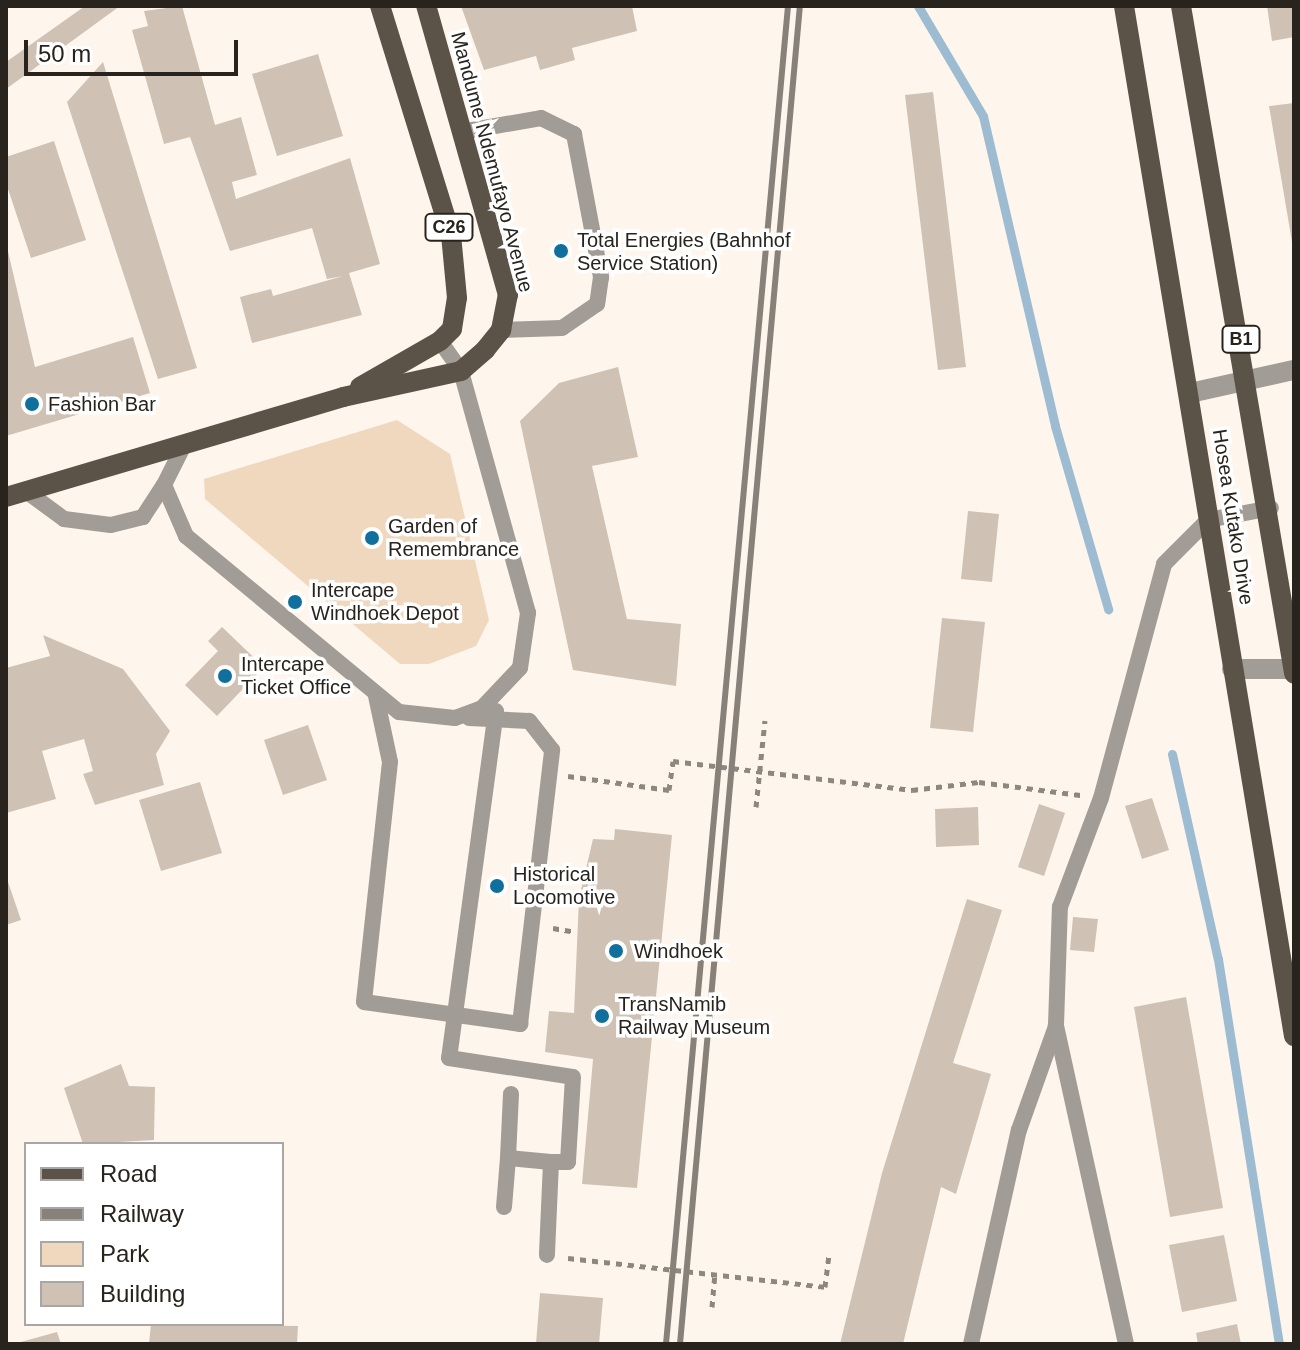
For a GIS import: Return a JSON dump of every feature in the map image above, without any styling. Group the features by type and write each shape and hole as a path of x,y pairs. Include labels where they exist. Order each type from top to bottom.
{"main road":[{"name":"C26","path":"380,6 451,235 457,298 452,329 440,341"},
{"name":"Mandume Ndemufayo Avenue","path":"426,6 508,295 501,330"},
{"name":"Hosea Kutako Drive","path":"1124,6 1294,1036"},
{"name":"Hosea Kutako Drive","path":"1181,6 1271,508 1294,671"},
{"path":"6,497 343,397 461,371 501,330"},
{"path":"343,397 440,341"}],"street":[{"path":"1190,393 1294,370"},
{"path":"1232,669 1294,671"}],"lane":[{"path":"461,132 541,118 574,134 601,277 597,304 562,328 501,330"},
{"path":"440,341 461,371 528,613 520,668 504,691 494,718 449,1058 573,1077 568,1162 508,1158"},
{"path":"26,491 64,519 111,525 143,517 164,485 185,443"},
{"path":"164,485 186,536 376,696 427,719 494,718 539,728 552,750 551,774 520,1024 364,1002 390,762 376,696"},
{"path":"1126,1344 1056,1025 1060,907 1101,798 1164,564 1208,520 1271,508"},
{"path":"455,718 504,691"},
{"path":"971,1344 1019,1130 1056,1025"},
{"path":"504,1207 511,1094"},
{"path":"547,1255 551,1162"}],"path":[{"path":"756,807 765,720"},
{"path":"551,774 669,790 673,761 912,790 979,782 1101,798"},
{"path":"584,1260 825,1287 829,1256"},
{"path":"712,1307 715,1275"}],"green space":[{"path":"397,420 450,454 489,620 476,646 429,664 400,664 205,499 204,479"}],"building":[{"path":"85,6 120,6 6,89 6,62"},
{"path":"182,6 215,125 241,117 257,175 232,182 236,199 350,158 380,264 349,273 362,315 252,343 240,297 271,289 273,296 343,276 327,279 312,228 230,251 190,137 164,144 132,30 148,26 144,11"},
{"path":"461,6 632,6 637,31 572,48 575,60 540,70 536,56 484,70"},
{"path":"1267,6 1294,6 1294,37 1272,41"},
{"path":"318,54 343,136 277,156 252,74"},
{"path":"103,62 197,368 158,379 67,102"},
{"path":"933,92 966,367 938,370 905,95"},
{"path":"1294,103 1294,242 1292,242 1269,106"},
{"path":"54,141 86,240 31,258 6,183 6,157"},
{"path":"7,247 35,367 133,337 150,393 6,436"},
{"path":"618,367 638,457 592,466 627,619 681,624 676,686 573,670 520,421 559,383"},
{"path":"968,511 999,514 992,582 961,579"},
{"path":"942,618 985,622 973,732 930,728"},
{"name":"Intercape Ticket Office","path":"222,627 264,667 217,716 185,685 218,651 208,641"},
{"path":"43,635 123,669 170,731 156,754 164,785 95,805 83,774 93,771 84,739 42,751 56,799 6,813 6,668 50,656"},
{"path":"308,725 327,780 283,795 264,740"},
{"path":"200,782 222,853 161,871 139,800"},
{"path":"1152,798 1169,850 1142,859 1125,806"},
{"path":"1039,804 1065,813 1044,876 1018,867"},
{"path":"978,807 979,845 936,847 935,809"},
{"path":"615,829 672,835 637,1188 582,1184 593,1059 545,1052 549,1011 574,1013 579,898 593,839 614,840"},
{"path":"6,876 21,920 6,925"},
{"path":"967,899 1002,910 953,1063 991,1074 956,1194 941,1187 903,1344 840,1344 882,1173"},
{"path":"1073,917 1098,919 1094,952 1070,950"},
{"path":"1186,997 1223,1208 1170,1217 1134,1007"},
{"path":"121,1064 129,1086 155,1087 154,1140 82,1142 64,1088"},
{"path":"1224,1235 1237,1301 1182,1312 1169,1245"},
{"path":"540,1293 603,1298 599,1344 536,1344"},
{"path":"1237,1324 1241,1344 1198,1344 1196,1333"},
{"path":"151,1326 298,1326 297,1344 149,1344"},
{"path":"57,1332 61,1344 17,1344 17,1343"}],"waterway":[{"path":"918,6 983,116 1055,426 1108,609"},
{"path":"1172,754 1218,959 1279,1344"}],"railway":[{"path":"666,1344 788,6"},
{"path":"680,1344 800,6"}],"place":[{"name":"Total Energies (Bahnhof Service Station)","path":"561,251"},
{"name":"Fashion Bar","path":"32,404"},
{"name":"Garden of Remembrance","path":"372,538"},
{"name":"Intercape Windhoek Depot","path":"295,602"},
{"name":"Intercape Ticket Office","path":"225,676"},
{"name":"Historical Locomotive","path":"497,886"},
{"name":"Windhoek","path":"616,951"},
{"name":"TransNamib Railway Museum","path":"602,1016"}]}
